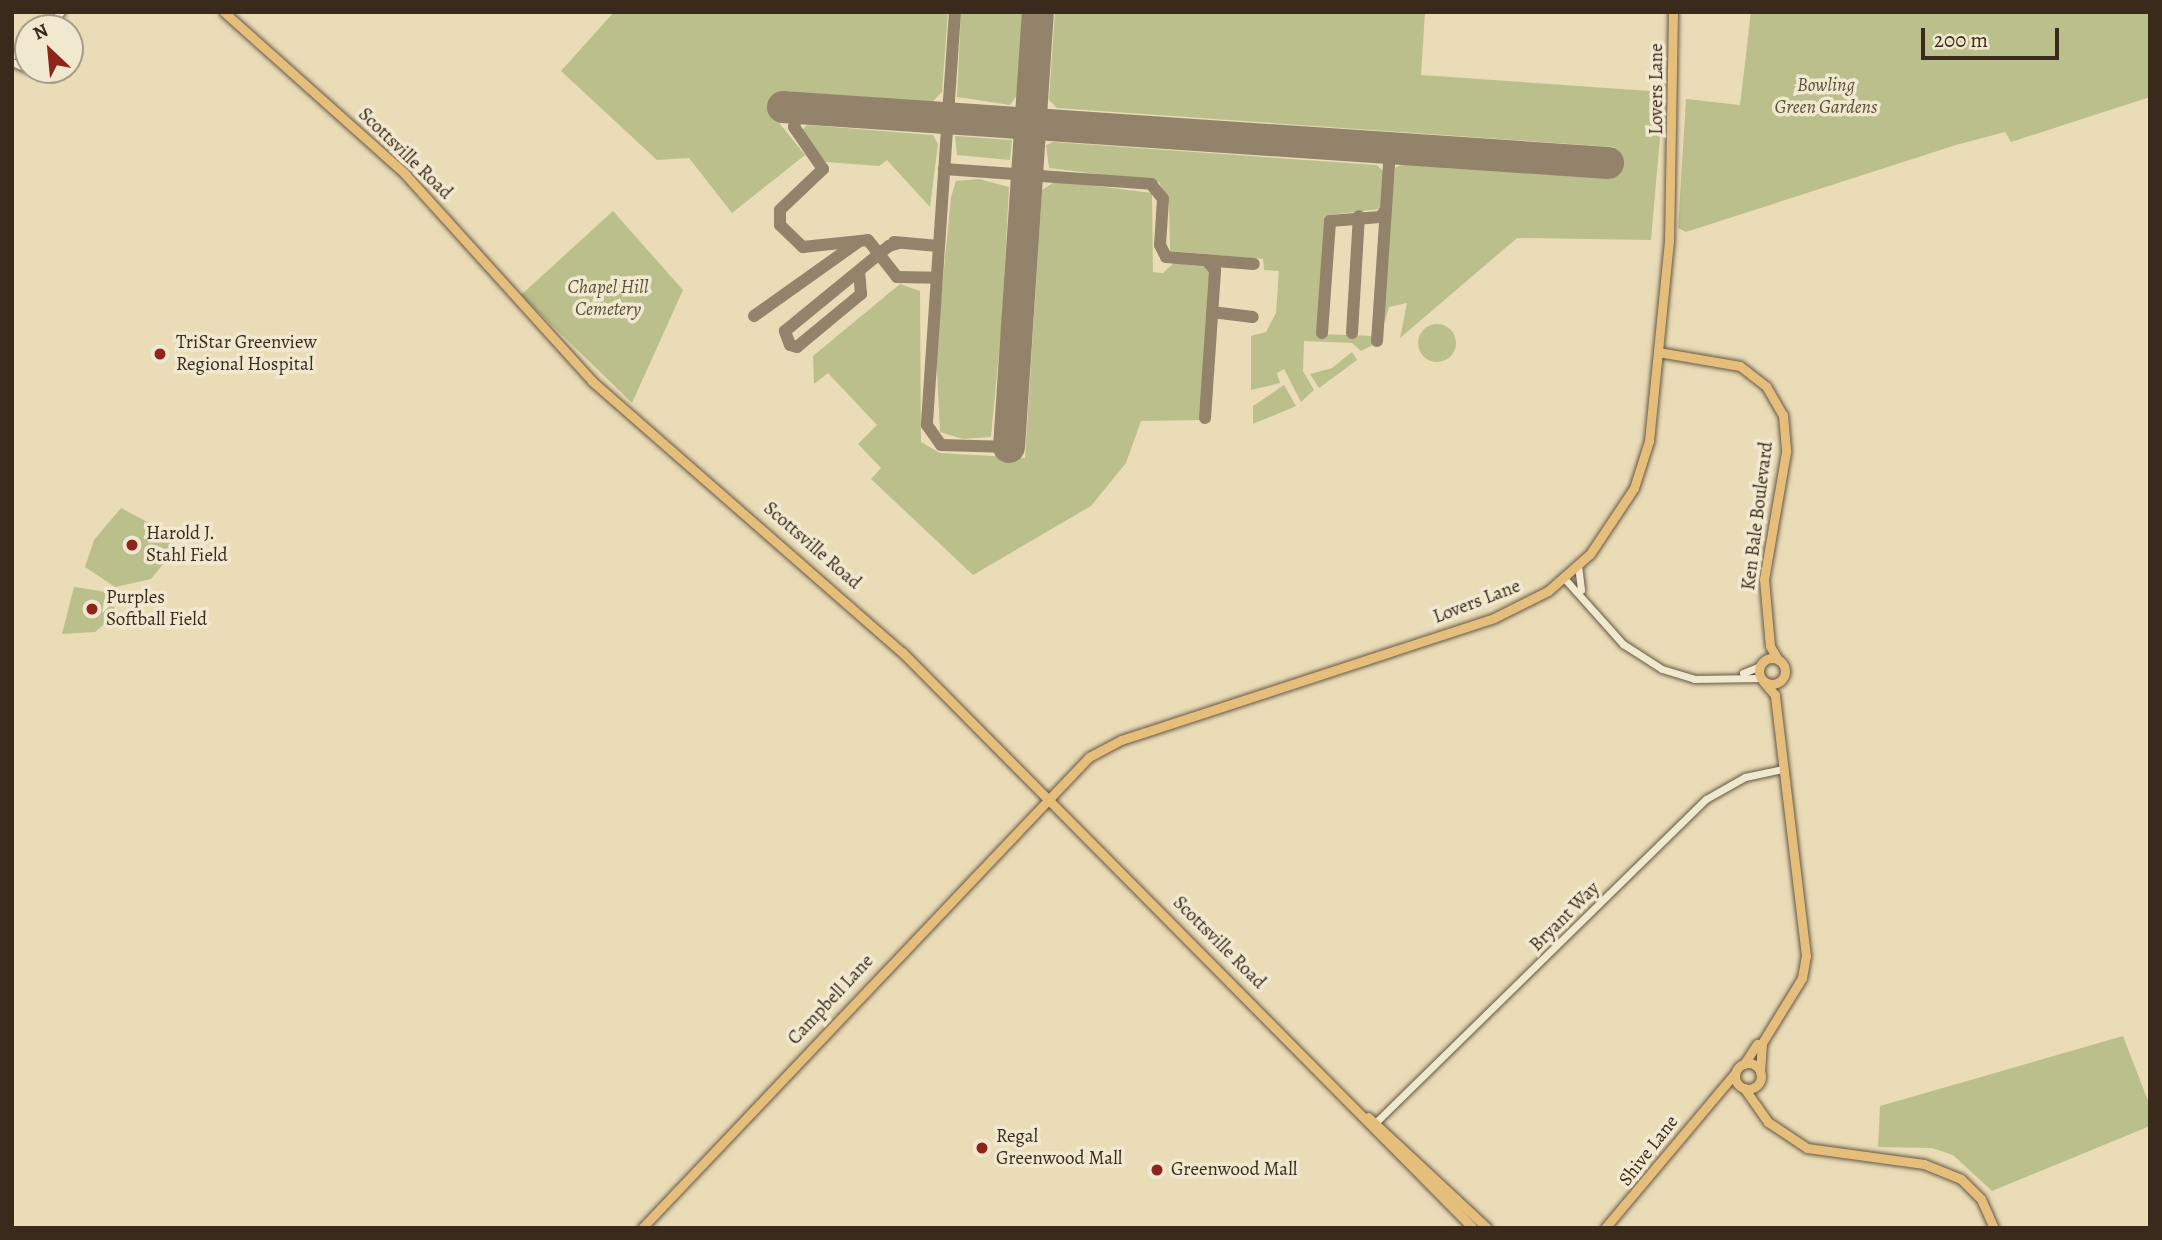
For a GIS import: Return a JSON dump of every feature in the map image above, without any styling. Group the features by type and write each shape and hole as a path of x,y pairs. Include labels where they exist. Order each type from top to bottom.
{"main road":[{"name":"Scottsville Road","path":"225,12 410,180 575,365 865,616 1487,1228"},
{"name":"Lovers Lane","path":"1047,796 1089,757 1121,740 1494,618 1564,578 1578,565 1634,488 1649,441 1675,140 1673,12"},
{"name":"Ken Bale Boulevard","path":"1658,352 1740,366 1766,386 1783,415 1786,452 1764,579 1770,646 1785,670 1775,695 1805,948 1799,983 1762,1043 1759,1094 1776,1128"},
{"path":"1770,646 1761,664 1762,680 1775,695"},
{"path":"1761,664 1778,660"},
{"path":"1762,680 1779,682"},
{"name":"Campbell Lane","path":"642,1228 1047,796"},
{"name":"Ken Bale Boulevard","path":"1799,983 1744,1064 1735,1073 1743,1087 1776,1128 1807,1149 1944,1170 1981,1199 1994,1228"},
{"path":"1717,1093 1743,1087 1760,1075 1744,1064"},
{"name":"Shive Lane","path":"1605,1228 1735,1073"},
{"name":"Scottsville Road","path":"1378,1123 1473,1228"}],"street":[{"path":"1578,565 1582,591"},
{"path":"1564,578 1582,591 1615,636 1646,660 1682,677 1732,676 1762,680"},
{"path":"1732,676 1761,664"},
{"name":"Bryant Way","path":"1378,1123 1706,799 1745,776 1783,769"}],"green space":[{"path":"614,12 948,12 942,92 932,102 783,91 780,124 805,155 732,213 689,158 657,160 561,71"},
{"path":"961,12 1023,12 1017,95 1010,105 957,97"},
{"path":"1055,12 1425,12 1421,75 1664,92 1651,240 1517,238 1400,338 1407,303 1389,307 1380,338 1395,168 1403,164 1612,179 1614,147 1057,108 1049,100"},
{"name":"Bowling Green Gardens","path":"1751,12 2150,12 2150,97 2011,142 2005,132 1956,145 1686,232 1678,228 1686,99 1740,105"},
{"path":"807,125 933,135 938,144 930,207 887,160 879,166 826,162 801,131"},
{"path":"955,136 1012,140 1010,160 957,155"},
{"path":"1053,142 1377,165 1385,173 1380,209 1329,215 1318,334 1374,336 1373,345 1361,351 1352,343 1304,341 1303,371 1314,390 1301,402 1284,369 1277,373 1280,383 1251,390 1251,336 1266,332 1276,313 1279,271 1264,270 1263,259 1170,251 1169,202 1159,182 1049,168 1046,145"},
{"path":"979,179 1009,187 1002,321 991,437 963,439 940,432 936,351 951,197 956,181"},
{"path":"1056,181 1152,193 1153,272 1163,273 1176,261 1200,263 1211,271 1200,420 1141,421 1126,463 1091,506 973,575 871,479 881,468 858,444 877,425 828,373 814,384 813,356 900,284 920,291 921,442 940,453 1025,458 1042,190"},
{"name":"Chapel Hill Cemetery","path":"613,211 683,290 632,403 521,295"},
{"path":"1437,324 1450,330 1456,343 1450,356 1437,362 1424,356 1418,343 1424,330"},
{"path":"1352,352 1357,360 1319,388 1310,374 1332,368"},
{"path":"1284,385 1296,406 1253,424 1253,406"},
{"name":"Harold J. Stahl Field","path":"121,508 151,524 175,549 151,579 115,587 85,567 94,540"},
{"name":"Purples Softball Field","path":"74,587 120,594 109,620 95,632 62,634"},
{"path":"2123,1036 2150,1106 2150,1126 1992,1191 1953,1155 1932,1148 1878,1147 1880,1106"}],"taxiway":[{"path":"955,12 927,425 941,445 1009,447"},
{"path":"812,108 797,114 794,127 823,169 780,210 780,225 803,247 868,240 897,277 936,278"},
{"path":"1377,341 1390,148"},
{"path":"944,169 1151,184 1163,199 1160,245 1166,257 1254,264"},
{"path":"1322,333 1330,221 1380,217 1386,210"},
{"path":"1352,333 1359,216"},
{"path":"754,316 858,242"},
{"path":"894,242 938,246"},
{"path":"859,271 861,294 797,347 790,345 785,331 889,246 899,243"},
{"path":"1205,418 1215,270 1206,260"},
{"path":"1212,312 1253,317"}],"runway":[{"path":"1009,447 1038,12"},
{"path":"783,107 1608,163"}],"place":[{"name":"TriStar Greenview Regional Hospital","path":"160,354"},
{"name":"Harold J. Stahl Field","path":"132,545"},
{"name":"Purples Softball Field","path":"92,609"},
{"name":"Regal Greenwood Mall","path":"982,1148"},
{"name":"Greenwood Mall","path":"1157,1170"}]}
